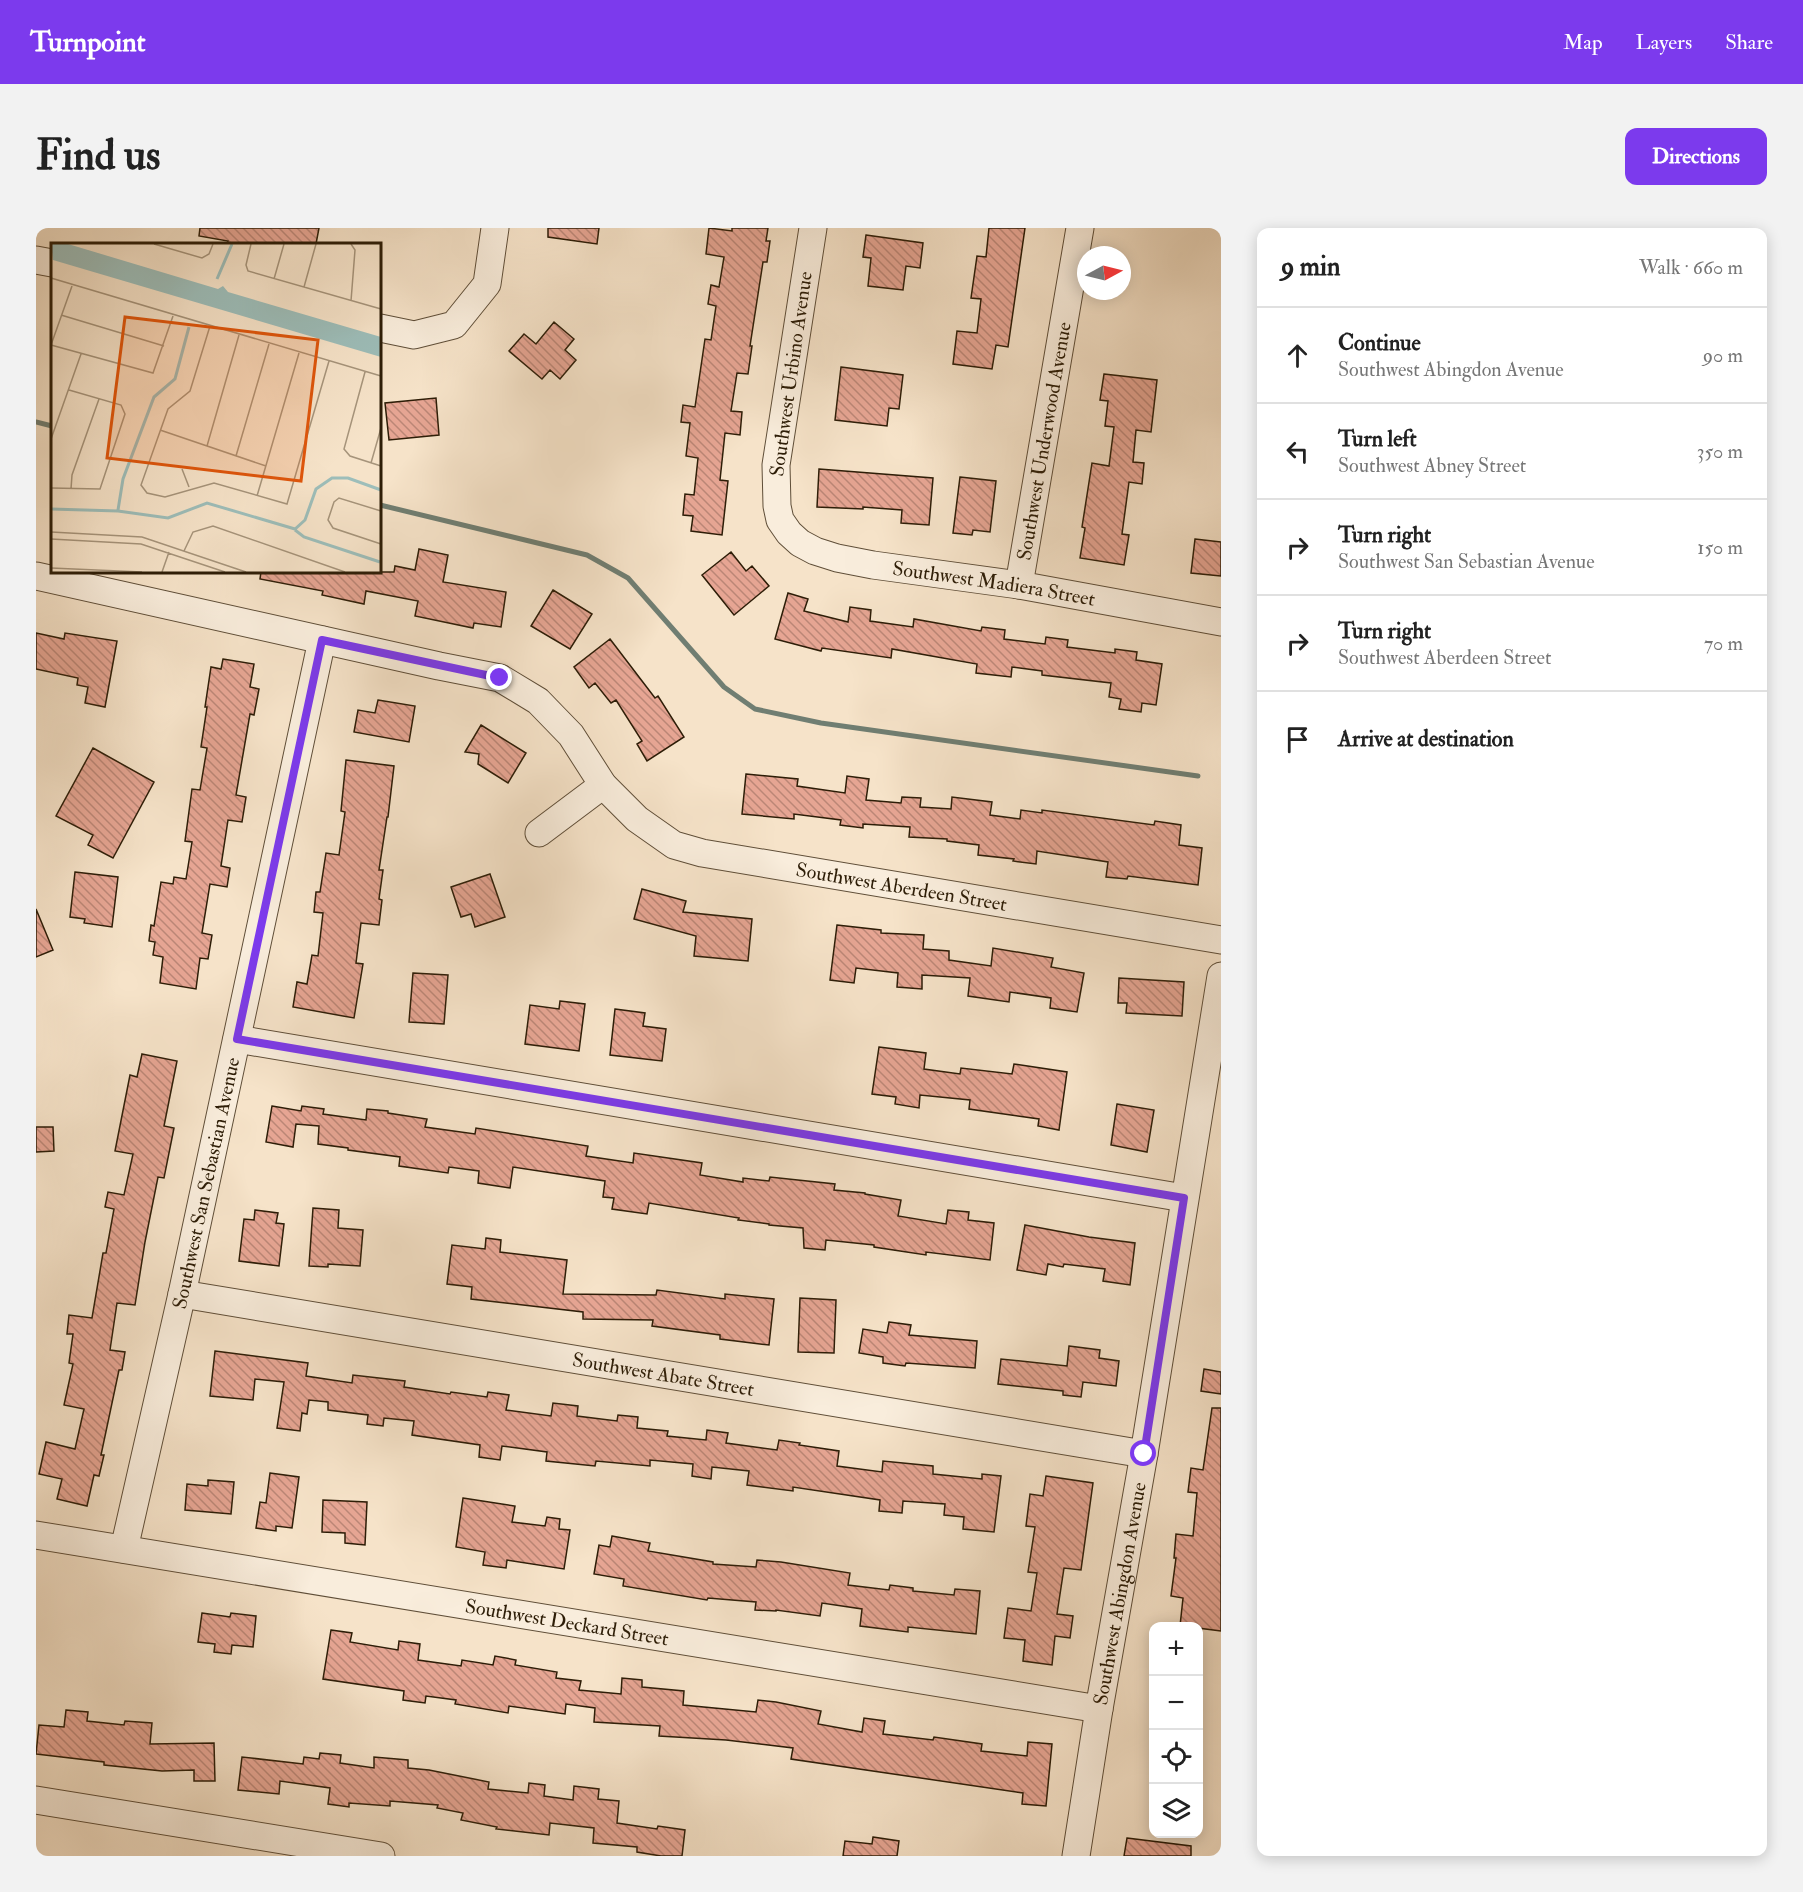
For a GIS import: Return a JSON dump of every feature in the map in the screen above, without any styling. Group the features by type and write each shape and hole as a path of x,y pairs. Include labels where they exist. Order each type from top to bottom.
{"street":[{"path":"381,328 414,335 454,325 486,284 495,228"},
{"name":"Southwest Urbino Avenue","path":"780,520 775,488 777,465 813,228"},
{"name":"Southwest Underwood Avenue","path":"1019,585 1080,228"},
{"path":"36,260 51,263"},
{"name":"Southwest Madiera Street","path":"780,520 800,543 837,558 1019,585 1221,622"},
{"name":"Southwest Aberdeen Street","path":"36,576 500,678 538,702 571,735 603,785 637,819 674,845 702,853 1221,940"},
{"name":"Southwest San Sebastian Avenue","path":"124,1550 182,1294 322,640"},
{"path":"538,833 603,785"},
{"name":"Southwest Abingdon Avenue","path":"1076,1856 1221,976"},
{"path":"237,1039 1184,1198"},
{"name":"Southwest Abate Street","path":"182,1294 1144,1454"},
{"name":"Southwest Deckard Street","path":"36,1535 1099,1709"},
{"path":"36,1800 381,1856"}],"building":[{"path":"200,228 319,228 316,243 227,243 228,241 199,236"},
{"path":"548,228 599,228 597,244 548,237"},
{"path":"709,228 732,231 732,228 768,228 766,241 770,241 767,262 763,262 748,374 737,373 731,411 742,412 740,435 725,433 720,480 728,481 722,535 691,531 693,516 683,515 685,494 694,495 698,458 686,456 690,423 681,422 683,405 695,407 705,339 711,340 716,306 708,304 711,285 719,287 724,257 706,254"},
{"path":"989,228 1025,228 1008,347 996,345 992,369 953,364 957,331 977,333 981,299 971,298 977,256 986,257"},
{"path":"866,235 923,243 920,268 906,266 903,290 868,286 871,258 863,257"},
{"path":"554,322 574,339 565,350 576,360 560,379 550,370 542,379 509,351 524,334 536,344"},
{"path":"841,367 903,375 899,409 889,408 887,426 835,420"},
{"path":"1104,374 1157,380 1151,432 1136,430 1133,462 1144,463 1142,484 1129,482 1122,534 1129,535 1124,565 1080,558 1085,528 1082,527 1092,463 1109,466 1114,427 1105,426 1108,401 1100,400"},
{"path":"436,398 439,435 389,440 385,403"},
{"path":"819,469 933,478 929,525 901,523 902,510 817,507"},
{"path":"960,477 996,481 990,532 973,530 972,535 953,533"},
{"path":"1195,539 1221,542 1221,576 1191,573"},
{"path":"419,549 448,555 443,582 506,592 501,627 474,623 473,628 415,616 418,601 366,591 364,604 322,595 323,591 260,579 261,573 381,573 394,572 395,566 415,570"},
{"path":"731,552 746,571 752,566 769,586 734,615 702,575"},
{"path":"553,590 592,614 570,649 531,626"},
{"path":"788,593 808,599 804,611 848,622 850,607 871,610 870,621 913,627 914,619 981,631 982,627 1005,630 1004,639 1045,644 1046,637 1068,640 1067,647 1115,653 1115,649 1137,652 1136,660 1162,664 1156,705 1142,703 1141,712 1119,709 1121,699 1109,697 1111,683 1042,675 1042,671 1012,667 1011,677 976,673 977,664 892,649 891,658 822,648 821,651 775,639"},
{"path":"36,633 64,639 65,633 117,641 105,707 85,703 88,687 77,685 78,678 36,669"},
{"path":"610,639 655,698 658,696 684,737 647,761 637,744 642,741 616,700 611,703 595,683 589,688 574,667"},
{"path":"223,659 254,664 250,687 259,689 254,715 250,714 236,795 246,797 242,822 228,820 221,866 230,868 227,887 210,884 202,933 212,935 208,959 200,958 196,989 160,983 163,957 153,955 155,942 149,941 151,925 154,926 161,882 173,884 174,877 186,879 192,842 185,841 192,789 200,790 207,748 201,747 211,667 221,669"},
{"path":"378,700 415,706 409,742 354,732 358,710 375,713"},
{"path":"481,725 526,753 508,783 478,764 479,754 465,752"},
{"path":"93,748 154,782 113,858 88,845 93,835 56,816"},
{"path":"346,760 394,766 379,870 383,870 379,899 382,900 379,925 361,923 356,963 363,964 354,1018 293,1007 297,982 307,984 312,955 318,956 323,913 314,912 316,892 320,892 326,853 339,855 345,812 341,811"},
{"path":"746,774 798,779 797,786 845,793 847,776 869,779 866,800 901,803 902,797 921,798 920,807 951,809 952,797 992,802 990,815 1020,819 1021,810 1042,813 1042,810 1154,825 1155,821 1181,825 1179,845 1202,848 1198,885 1128,876 1127,879 1106,877 1108,862 1037,851 1036,864 978,855 979,845 947,841 947,839 909,837 910,827 863,824 863,828 840,825 841,820 794,814 794,819 742,814"},
{"path":"75,872 118,877 112,927 84,923 85,919 70,917"},
{"path":"490,874 505,917 475,927 471,914 461,917 451,887"},
{"path":"642,889 686,901 683,912 752,919 748,961 694,956 696,936 634,919"},
{"path":"36,909 53,950 36,957"},
{"path":"837,925 881,930 881,933 924,935 923,949 949,951 949,960 991,966 993,948 1053,958 1051,967 1084,973 1077,1012 1050,1008 1051,998 1010,992 1009,1002 968,996 970,978 922,975 922,989 897,987 898,973 856,968 854,983 830,980"},
{"path":"413,973 448,975 444,1024 409,1022"},
{"path":"1119,978 1184,982 1182,1016 1126,1013 1127,1003 1118,1003"},
{"path":"560,1001 585,1004 579,1051 525,1044 530,1005 559,1009"},
{"path":"615,1009 645,1013 643,1026 666,1029 662,1061 610,1055"},
{"path":"879,1047 926,1053 924,1069 960,1074 961,1068 1012,1074 1014,1064 1067,1072 1059,1130 1038,1126 1039,1119 969,1109 970,1100 920,1095 919,1108 895,1104 896,1097 872,1094"},
{"path":"142,1054 177,1061 164,1126 174,1128 164,1178 158,1177 135,1305 117,1303 110,1350 125,1352 101,1455 104,1455 99,1476 94,1475 87,1506 57,1499 62,1479 39,1474 46,1442 75,1449 84,1409 64,1405 73,1364 69,1363 73,1334 67,1334 69,1315 92,1318 103,1253 106,1253 114,1209 105,1207 108,1192 124,1195 133,1154 115,1151 130,1075 137,1077"},
{"path":"1117,1104 1154,1110 1147,1152 1111,1145"},
{"path":"272,1106 301,1111 302,1106 324,1109 323,1114 366,1120 367,1109 388,1111 388,1113 427,1119 425,1127 475,1134 476,1128 588,1146 586,1156 633,1163 634,1153 702,1163 700,1175 743,1182 743,1178 769,1181 770,1177 835,1184 834,1190 901,1200 898,1216 946,1224 948,1210 969,1212 968,1220 994,1223 990,1260 926,1252 926,1255 874,1247 874,1245 826,1240 825,1250 804,1248 803,1228 738,1220 739,1218 649,1203 647,1214 612,1209 614,1198 603,1197 605,1181 513,1167 510,1188 478,1183 479,1171 449,1167 448,1173 399,1166 400,1157 318,1144 319,1126 296,1124 293,1147 266,1142"},
{"path":"36,1127 53,1127 54,1151 36,1152"},
{"path":"313,1208 339,1210 338,1228 363,1230 360,1266 328,1264 328,1267 309,1266"},
{"path":"255,1210 278,1213 276,1223 284,1224 279,1266 239,1261 244,1219 254,1220"},
{"path":"1025,1225 1135,1243 1130,1285 1103,1281 1105,1269 1048,1264 1046,1275 1017,1270"},
{"path":"486,1238 501,1240 500,1252 567,1260 563,1294 656,1295 657,1290 725,1299 725,1294 774,1299 769,1345 720,1339 720,1335 652,1326 653,1320 583,1319 583,1312 471,1299 472,1287 447,1284 452,1245 485,1249"},
{"path":"800,1298 836,1300 834,1353 798,1352"},
{"path":"889,1322 911,1325 909,1335 977,1341 975,1368 906,1363 905,1366 883,1363 883,1357 859,1353 863,1329 887,1333"},
{"path":"1069,1346 1100,1350 1099,1358 1119,1361 1116,1386 1083,1382 1081,1397 1063,1395 1063,1391 998,1384 1001,1359 1067,1366"},
{"path":"215,1351 308,1363 306,1376 352,1383 353,1375 405,1381 404,1387 450,1394 451,1392 487,1397 488,1392 509,1395 506,1410 551,1416 553,1403 578,1406 577,1416 617,1421 618,1415 638,1417 637,1428 668,1431 667,1436 706,1440 707,1430 728,1433 726,1443 777,1450 779,1440 800,1443 799,1445 839,1451 837,1466 882,1472 883,1461 933,1466 933,1474 982,1479 982,1474 1001,1476 994,1532 963,1529 964,1517 944,1515 945,1504 903,1501 902,1513 879,1511 880,1500 793,1487 793,1491 747,1485 749,1471 712,1467 711,1479 692,1476 693,1464 650,1460 650,1466 596,1461 595,1466 546,1461 547,1452 502,1446 500,1460 479,1457 480,1445 412,1435 414,1421 384,1418 383,1426 367,1424 368,1415 328,1410 328,1402 309,1400 307,1414 302,1413 300,1431 277,1428 284,1382 255,1379 253,1400 210,1396"},
{"path":"1204,1369 1221,1372 1221,1394 1201,1391"},
{"path":"1212,1408 1221,1408 1221,1631 1203,1629 1203,1622 1180,1622 1183,1598 1171,1596 1176,1558 1174,1558 1176,1534 1193,1536 1197,1493 1188,1492 1191,1468 1203,1470"},
{"path":"270,1473 299,1477 292,1528 276,1526 276,1531 256,1528 260,1502 266,1503"},
{"path":"1046,1476 1093,1483 1081,1570 1064,1568 1057,1614 1073,1616 1070,1638 1055,1636 1052,1665 1023,1661 1025,1640 1004,1638 1008,1608 1031,1611 1037,1573 1028,1572 1035,1527 1026,1526 1030,1494 1043,1496"},
{"path":"208,1480 234,1482 231,1514 185,1510 187,1484 208,1486"},
{"path":"463,1498 515,1506 512,1522 545,1526 547,1517 560,1519 559,1529 570,1530 564,1569 507,1560 506,1568 483,1565 485,1552 456,1547"},
{"path":"323,1500 367,1502 365,1545 345,1543 345,1533 322,1532"},
{"path":"612,1536 650,1543 648,1551 713,1562 713,1564 756,1567 757,1560 850,1573 848,1585 889,1590 890,1585 913,1588 913,1591 954,1595 955,1589 980,1591 976,1634 908,1627 908,1632 860,1626 862,1609 822,1603 820,1616 776,1610 755,1610 756,1602 708,1598 707,1600 623,1586 624,1579 594,1574 599,1545 610,1547"},
{"path":"202,1613 230,1617 231,1613 256,1616 253,1647 232,1645 231,1654 214,1652 215,1644 198,1642"},
{"path":"331,1630 352,1633 350,1642 398,1650 399,1641 420,1644 418,1660 461,1666 462,1660 493,1665 495,1656 516,1660 515,1665 557,1672 556,1678 581,1681 579,1690 621,1694 622,1678 642,1680 642,1687 684,1691 683,1705 756,1712 758,1700 776,1702 821,1711 818,1724 862,1732 864,1718 885,1721 883,1734 933,1740 934,1737 982,1744 981,1751 1027,1756 1028,1742 1052,1744 1046,1806 1022,1804 1023,1793 791,1759 793,1748 726,1740 659,1736 660,1726 594,1722 595,1708 566,1704 565,1714 509,1706 508,1713 455,1704 456,1700 426,1696 425,1703 403,1700 404,1691 323,1679"},
{"path":"66,1710 88,1712 87,1721 124,1725 125,1721 152,1723 150,1744 214,1743 215,1781 194,1781 194,1770 162,1771 104,1765 104,1762 36,1754 39,1725 64,1727"},
{"path":"320,1753 341,1755 340,1763 374,1768 374,1757 408,1760 408,1768 489,1782 488,1789 528,1793 529,1783 545,1785 544,1796 573,1800 574,1786 599,1789 598,1799 619,1801 617,1823 657,1829 658,1826 685,1830 682,1856 661,1856 637,1852 637,1847 593,1843 594,1828 550,1823 549,1835 496,1829 497,1827 461,1820 463,1813 437,1808 438,1805 390,1801 390,1806 349,1803 349,1807 328,1804 330,1788 280,1781 279,1794 238,1790 242,1757 303,1764 304,1757 319,1759"},
{"path":"873,1837 899,1841 897,1856 843,1856 845,1841 872,1844"},
{"path":"1127,1838 1191,1846 1191,1856 1124,1856"}],"waterway":[{"path":"36,422 51,426"},
{"path":"381,505 587,555 628,578 724,687 755,709 821,723 1198,776"}],"route":[{"path":"500,678 322,640 237,1039 1184,1198 1144,1454"}]}
